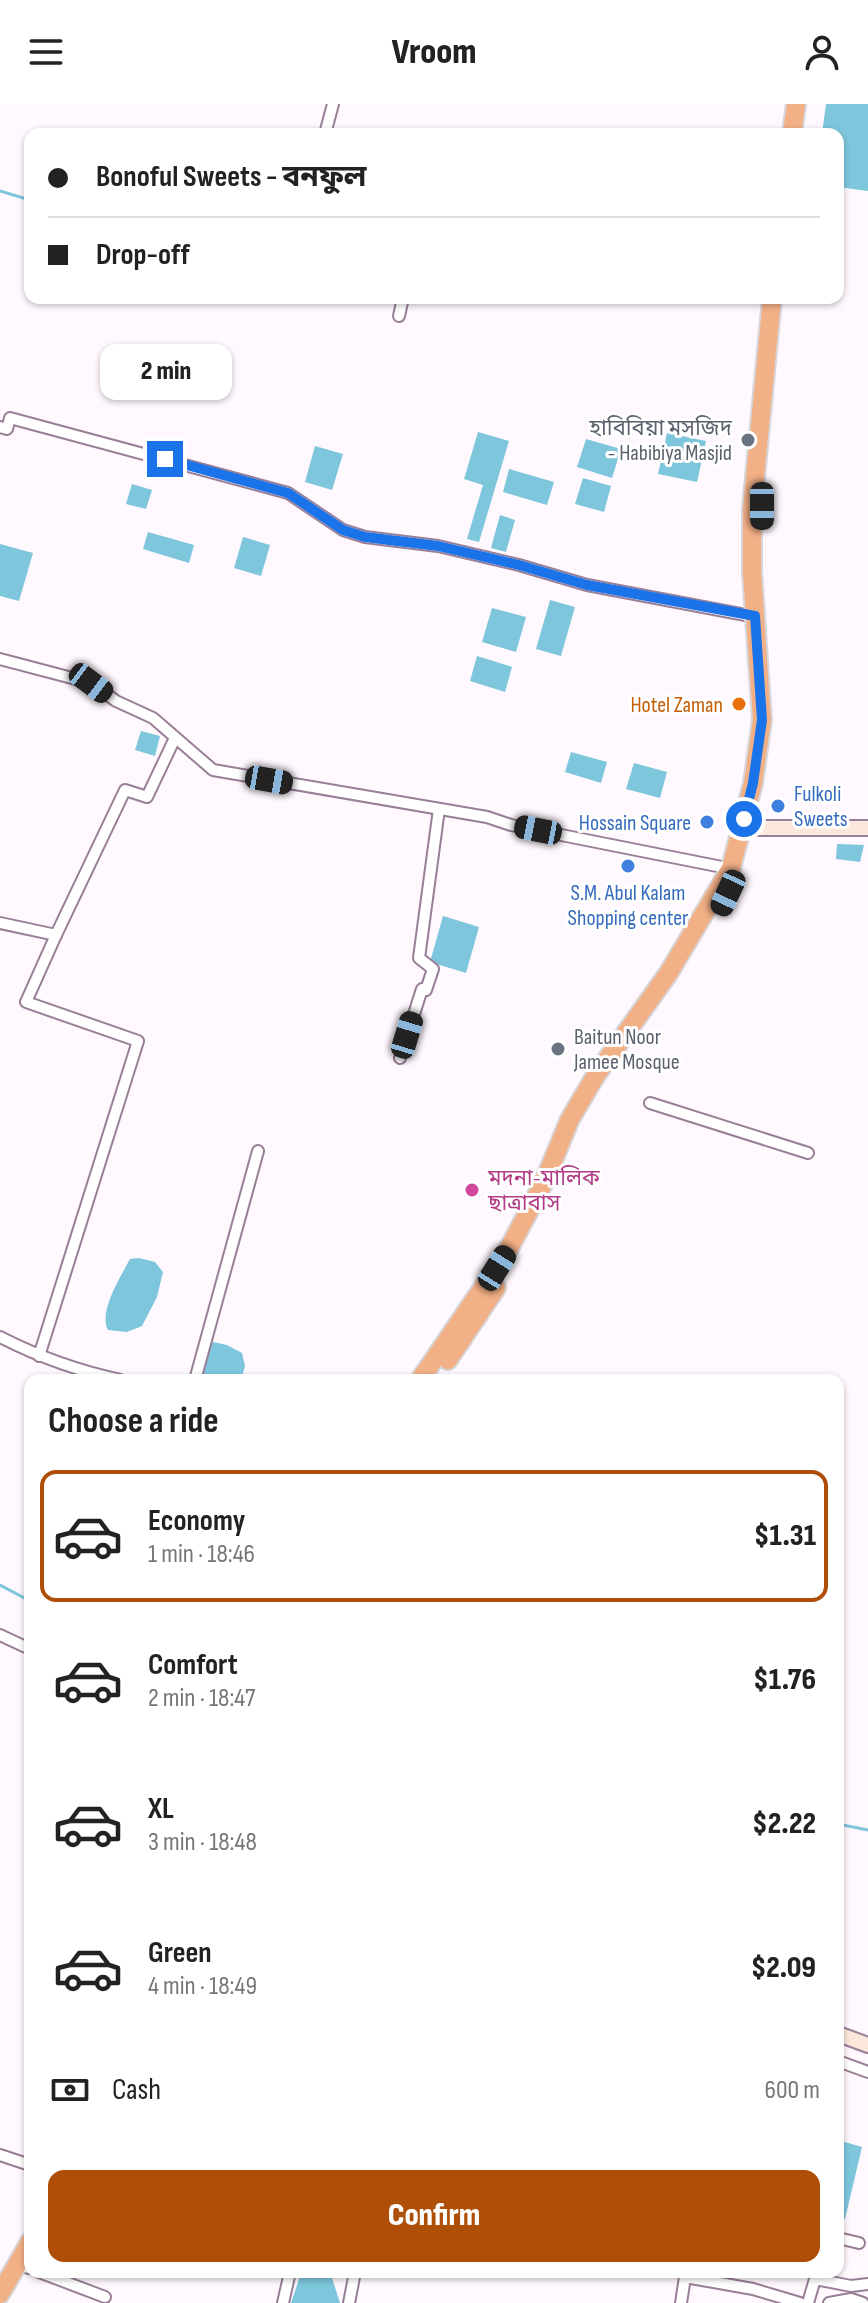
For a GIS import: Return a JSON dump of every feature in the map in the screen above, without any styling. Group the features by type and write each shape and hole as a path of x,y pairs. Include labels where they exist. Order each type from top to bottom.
{"highway":[{"path":"793,128 796,104"},
{"path":"803,128 806,104"},
{"path":"424,1374 506,1254 544,1182 570,1119 590,1086 735,870 762,720 752,509 771,304"},
{"path":"438,1374 499,1285 591,1101 694,956 717,916 753,828 767,767 773,707 758,617 762,506 781,304"},
{"path":"0,2294 24,2252"},
{"path":"8,2303 25,2278"}],"street":[{"path":"327,128 333,104"},
{"path":"399,316 402,304"},
{"path":"0,427 7,429 10,418 288,493 343,530 365,537 438,546 587,585 758,617"},
{"path":"0,659 91,683 116,701 153,718 213,770 439,809 735,870"},
{"path":"39,1356 138,1041 26,1002 125,790 147,797 175,738"},
{"path":"400,1058 422,989 426,990 433,969 419,958 439,809"},
{"path":"753,828 868,828"},
{"path":"0,923 56,935"},
{"path":"650,1103 808,1153"},
{"path":"197,1374 258,1151"},
{"path":"0,1337 39,1356 92,1374"},
{"path":"0,1635 24,1646"},
{"path":"844,2036 868,2045"},
{"path":"844,2063 868,2072"},
{"path":"0,2155 24,2163"},
{"path":"844,2239 859,2243"},
{"path":"57,2278 105,2297"},
{"path":"283,2303 289,2278"},
{"path":"349,2303 354,2278"},
{"path":"681,2303 685,2278"},
{"path":"691,2278 753,2289 800,2303"},
{"path":"808,2303 815,2279 851,2286 868,2284"},
{"path":"829,2303 851,2299 863,2303"}],"water":[{"path":"826,104 868,104 868,191 844,188 844,128 823,128"},
{"path":"478,432 509,441 479,542 467,539 483,485 464,479"},
{"path":"667,433 706,441 697,482 658,474"},
{"path":"586,439 621,449 612,478 577,467"},
{"path":"315,446 343,454 332,490 305,482"},
{"path":"509,469 554,482 547,505 503,492"},
{"path":"583,478 611,486 604,512 575,504"},
{"path":"132,484 152,490 146,509 126,504"},
{"path":"500,515 515,520 506,552 491,548"},
{"path":"148,532 194,545 189,563 143,549"},
{"path":"243,537 270,545 261,576 234,568"},
{"path":"0,544 33,553 19,601 0,596"},
{"path":"550,600 575,607 561,656 536,649"},
{"path":"492,608 526,617 516,652 482,642"},
{"path":"477,656 512,667 505,692 470,681"},
{"path":"141,731 160,736 155,756 135,750"},
{"path":"571,752 607,762 601,783 565,772"},
{"path":"634,763 667,772 660,798 626,789"},
{"path":"837,844 864,845 860,862 836,859"},
{"path":"443,916 479,927 466,973 430,962"},
{"path":"130,1259 155,1262 163,1272 157,1297 142,1326 127,1332 108,1330 106,1314 112,1294"},
{"path":"213,1342 242,1353 245,1366 243,1374 204,1374 207,1353"},
{"path":"844,2142 862,2147 844,2219"},
{"path":"299,2278 332,2278 340,2303 291,2303"}],"waterway":[{"path":"0,191 24,198"},
{"path":"0,1585 24,1598"},
{"path":"844,1825 868,1830"}],"place":[{"name":"হাবিবিয়া মসজিদ - Habibiya Masjid","path":"748,440"},
{"name":"Hotel Zaman","path":"739,704"},
{"name":"Fulkoli Sweets","path":"778,806"},
{"name":"Hossain Square","path":"707,822"},
{"name":"S.M. Abul Kalam Shopping center","path":"628,866"},
{"name":"Baitun Noor Jamee Mosque","path":"558,1049"},
{"name":"মদনা-মালিক ছাত্রাবাস","path":"472,1190"}],"route":[{"path":"165,459 288,493 343,530 365,537 438,546 587,585 755,616 763,704 760,746 744,819"}]}
